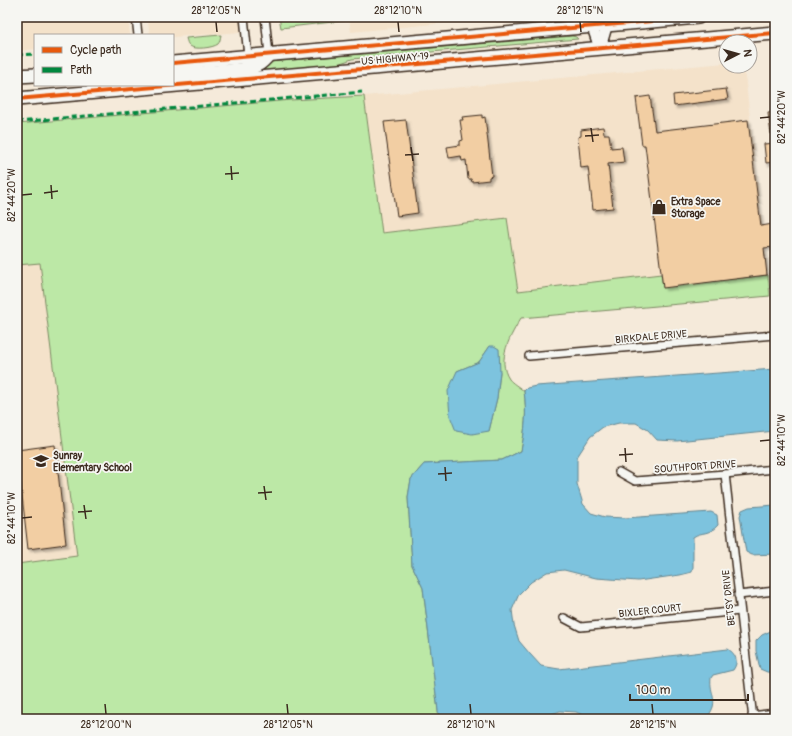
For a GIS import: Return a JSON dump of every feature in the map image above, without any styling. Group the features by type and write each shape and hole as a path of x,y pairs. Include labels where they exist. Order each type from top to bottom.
{"highway":[{"name":"US HIGHWAY 19","path":"174,63 591,22 698,17"},
{"path":"751,34 775,25"},
{"name":"US HIGHWAY 19","path":"758,34 775,33"},
{"name":"US HIGHWAY 19","path":"174,85 718,38"},
{"path":"174,76 250,68 263,62 269,54"},
{"path":"17,76 34,75"},
{"path":"107,91 120,86"},
{"name":"US HIGHWAY 19","path":"17,99 166,86"}],"street":[{"path":"136,17 138,34"},
{"path":"244,17 248,56"},
{"path":"265,17 269,54"},
{"path":"600,49 607,21"},
{"path":"591,22 600,49"},
{"name":"BIRKDALE DRIVE","path":"529,356 775,335"},
{"name":"SOUTHPORT DRIVE","path":"619,472 635,481 775,469"},
{"name":"BETSY DRIVE","path":"725,474 752,717"},
{"path":"738,595 775,591"},
{"name":"BIXLER COURT","path":"564,618 581,627 740,611"},
{"path":"752,717 775,713"}],"shaded area":[{"path":"17,17 128,17 130,34 34,34 34,49 17,51"},
{"path":"147,17 241,17 243,32 174,37 174,34 150,34"},
{"path":"349,17 507,17 351,32"},
{"path":"718,64 718,74 745,74 768,275 663,288 661,274 518,291 507,218 382,233 364,96"},
{"name":"Sunray Elementary School","path":"40,262 77,556 17,564 17,265"}],"green space":[{"path":"279,17 349,17 350,20 281,28"},
{"path":"221,35 218,44 212,47 204,48 192,47 188,44 186,38"},
{"path":"572,36 578,39 352,59 335,65 256,72 269,62"},
{"path":"364,96 382,233 507,218 518,291 661,274 663,287 768,275 770,296 521,318 509,339 504,355 504,363 505,371 509,379 524,391 525,421 521,451 502,460 424,464 411,479 408,497 412,565 423,588 439,719 17,719 17,564 77,556 40,263 17,265 17,124 291,100","holes":["490,346 500,372 497,398 489,431 457,371 479,362"]}],"water":[{"path":"490,346 494,346 499,349 500,372 497,398 489,431 472,434 456,431 450,416 448,391 457,371 479,362"},
{"path":"775,369 775,431 677,441 657,440 648,430 636,423 619,423 603,427 590,437 577,457 577,484 583,504 591,513 605,517 625,518 711,512 717,515 718,525 711,531 693,537 692,572 638,581 596,578 564,570 547,572 531,582 519,594 512,610 514,625 519,641 541,666 559,669 728,649 735,656 736,664 733,670 713,675 711,678 714,702 708,716 677,719 592,719 576,712 560,711 538,719 439,719 423,588 412,565 408,497 411,479 424,464 502,460 521,451 525,421 524,391 527,388 536,386"},
{"path":"775,505 775,554 752,555 746,552 740,516 742,510 749,507"},
{"path":"775,629 775,673 760,669 756,651 756,641 762,635"}],"building":[{"path":"726,89 728,99 674,106 673,95"},
{"path":"650,96 655,131 748,120 761,226 773,224 775,247 764,248 767,275 663,288 645,145 642,145 636,98"},
{"path":"775,112 775,134 771,134 768,113"},
{"path":"482,115 482,118 485,117 492,176 489,177 489,180 472,182 471,179 468,179 466,160 462,161 461,156 449,158 447,147 460,145 460,141 463,140 460,120 463,120 462,117"},
{"path":"406,120 418,213 397,216 384,122"},
{"path":"603,127 604,134 609,134 611,148 622,147 624,162 608,164 613,208 593,210 588,167 581,168 578,137 581,136 581,130"},
{"path":"775,143 775,162 766,163 764,144"},
{"path":"55,445 66,544 28,549 17,450"}],"marked path":[{"path":"17,55 34,54"},
{"path":"17,122 362,92"}],"cycle path":[{"path":"174,63 698,17"},
{"path":"174,85 775,33"},
{"path":"17,99 166,86"}],"place":[{"name":"Extra Space Storage","path":"659,207"},
{"name":"Sunray Elementary School","path":"41,461"}]}
